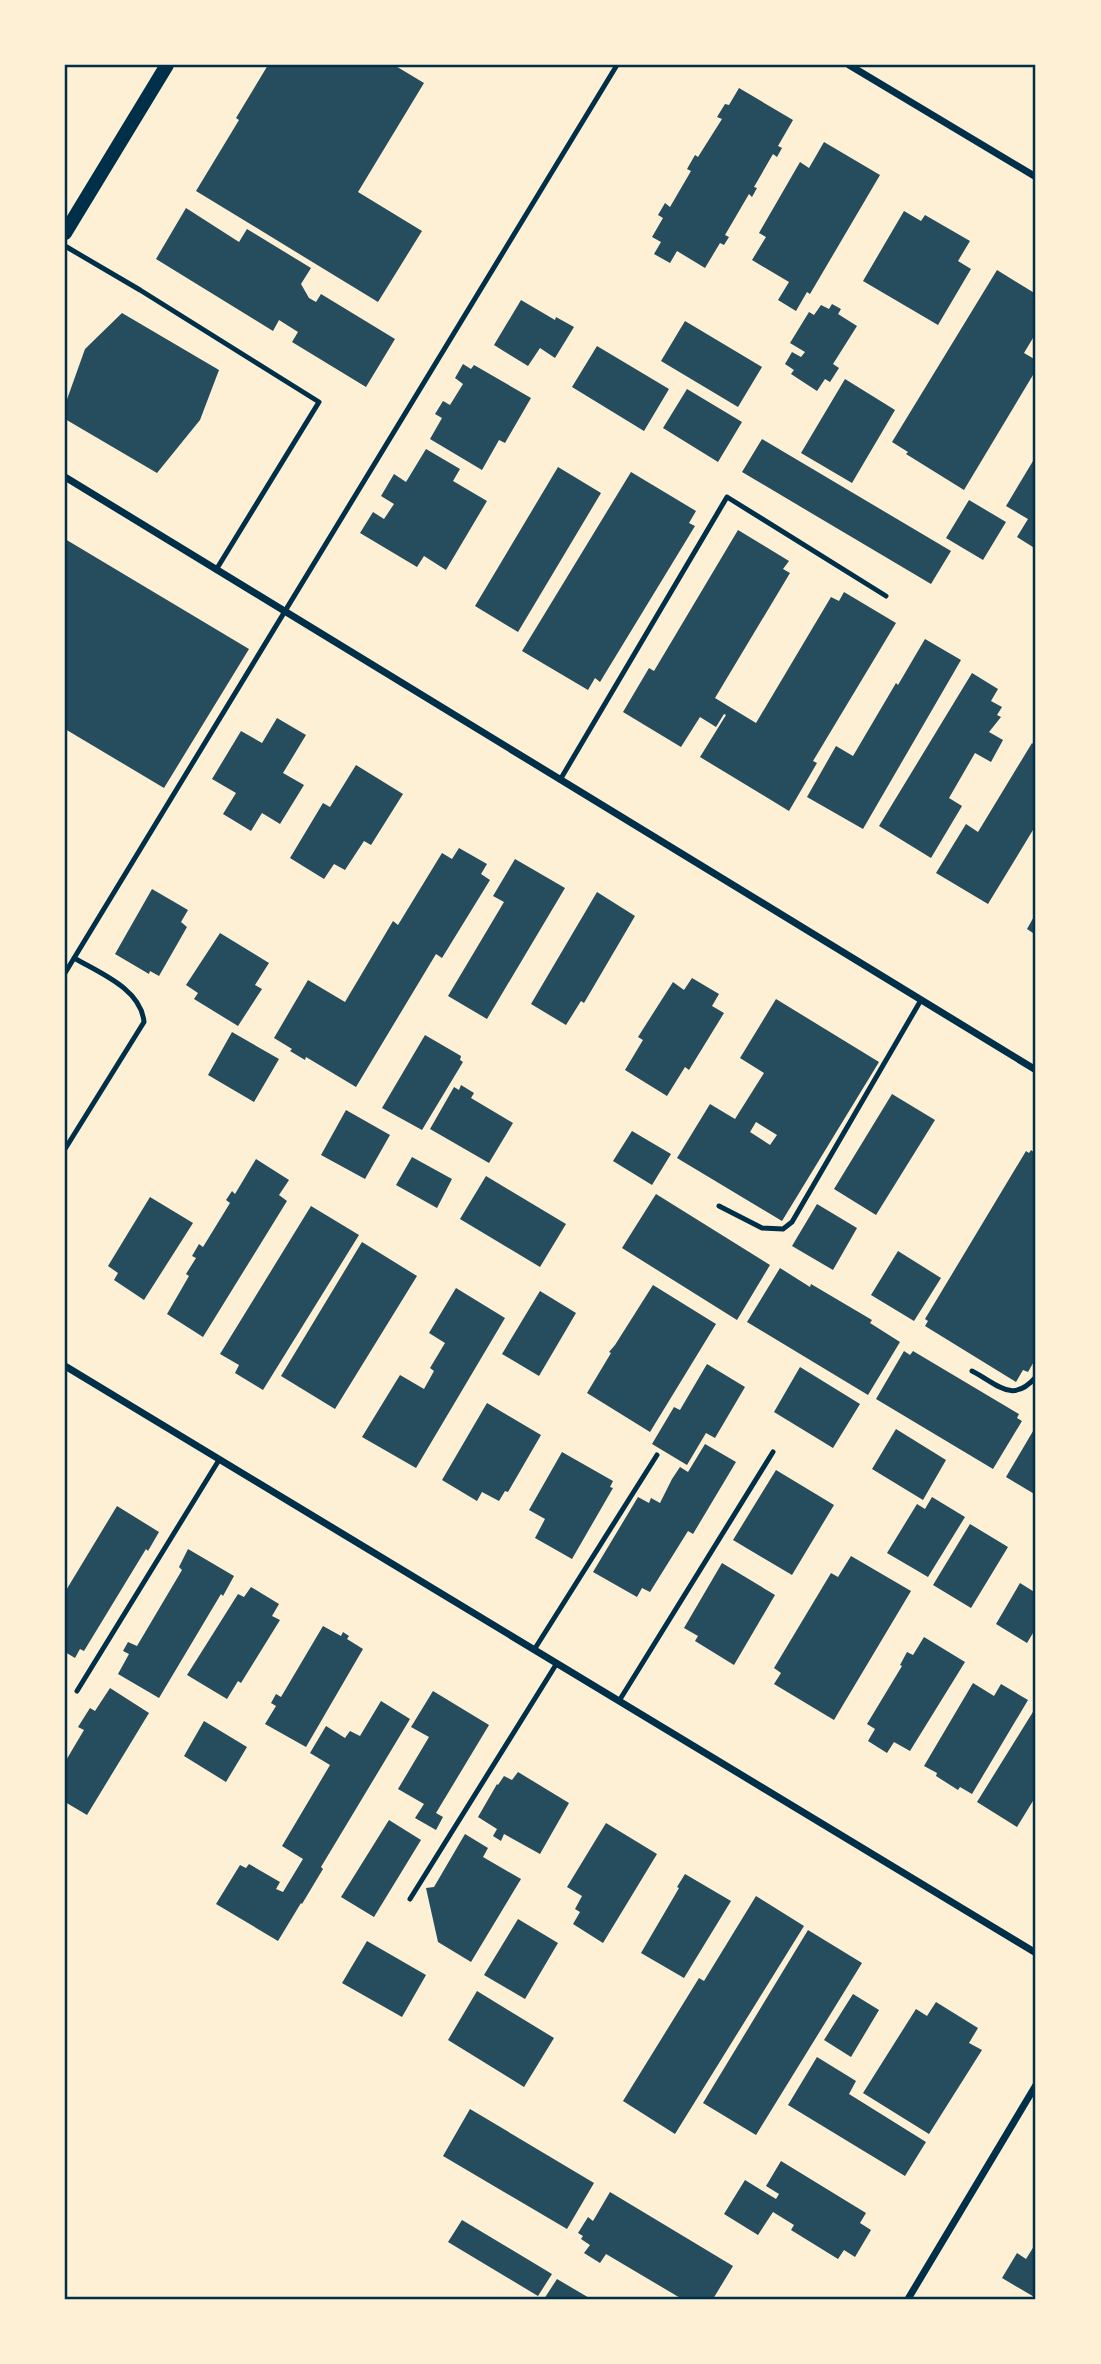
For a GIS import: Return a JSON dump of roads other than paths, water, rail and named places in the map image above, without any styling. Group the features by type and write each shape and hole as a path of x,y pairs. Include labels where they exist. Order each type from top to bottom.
{"main road":[{"path":"65,233 167,65"}],"street":[{"path":"849,65 1036,177"},
{"path":"65,477 1036,1070"},
{"path":"65,1366 1036,1953"},
{"path":"908,2299 1036,2085"}],"lane":[{"path":"65,973 617,65"},
{"path":"65,246 319,402 216,570"},
{"path":"560,780 727,496 886,596"},
{"path":"65,1149 144,1022 143,1011 130,993 74,958"},
{"path":"719,1206 762,1228 783,1229 792,1222 921,1000"},
{"path":"972,1371 1013,1392 1023,1391 1036,1377"},
{"path":"619,1701 772,1452"},
{"path":"534,1650 657,1455"},
{"path":"77,1691 219,1460"},
{"path":"410,1899 557,1663"}]}
